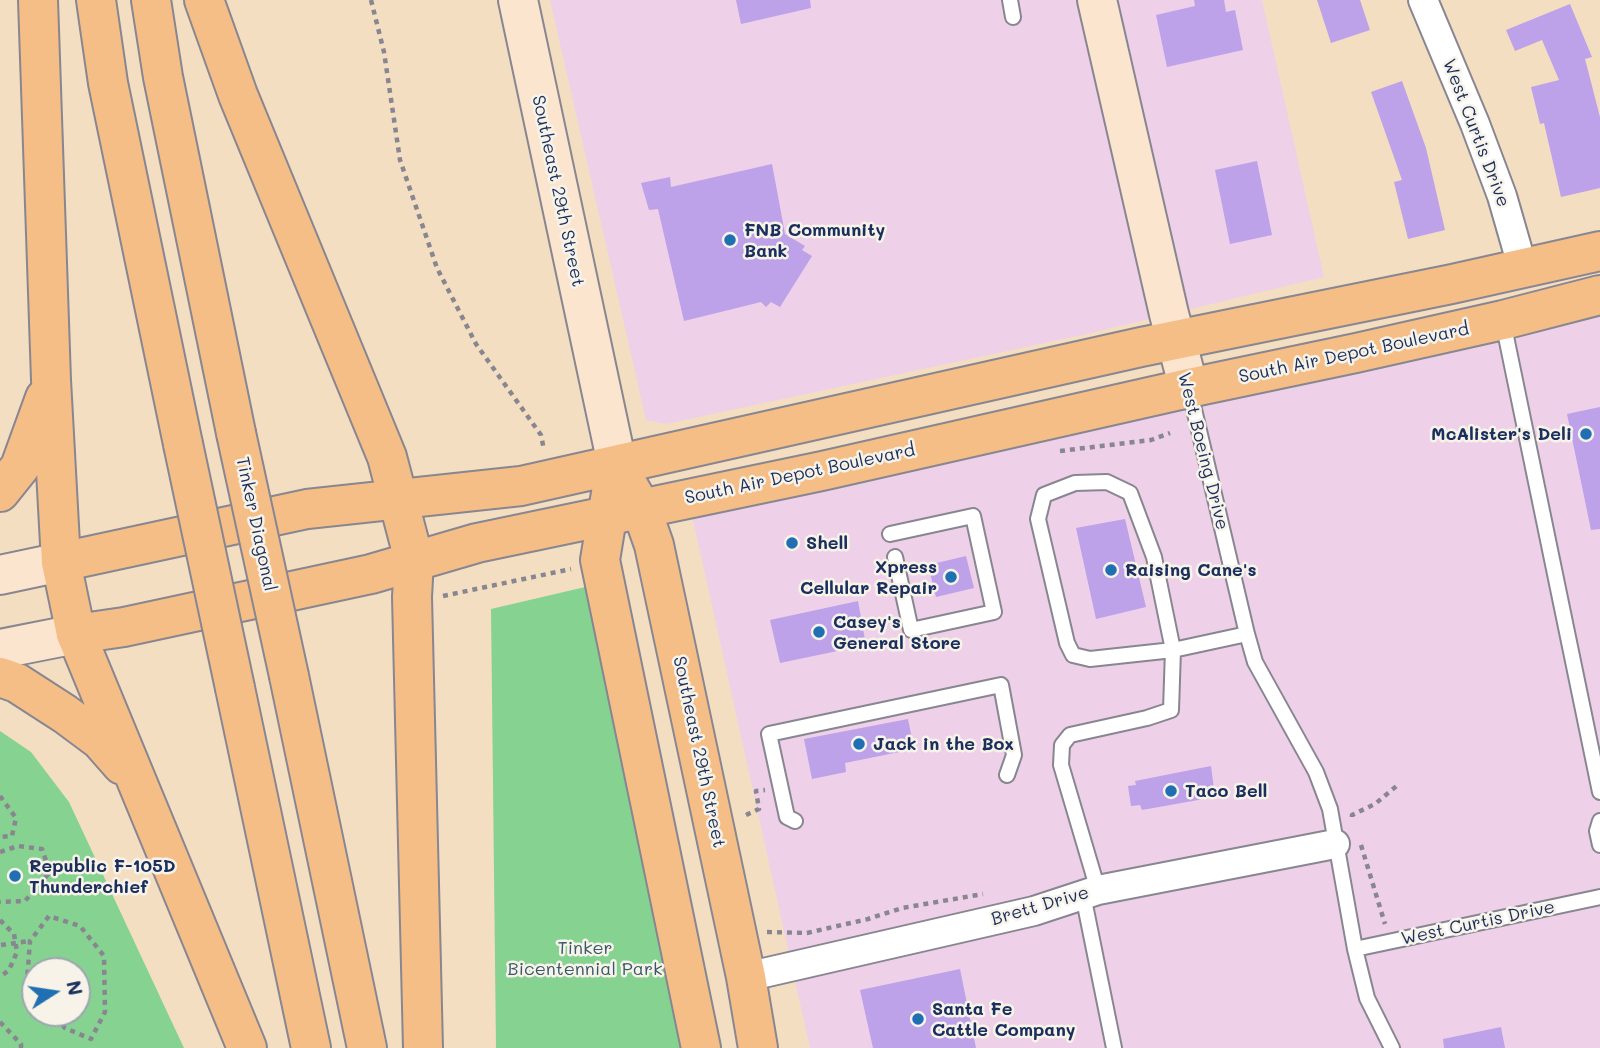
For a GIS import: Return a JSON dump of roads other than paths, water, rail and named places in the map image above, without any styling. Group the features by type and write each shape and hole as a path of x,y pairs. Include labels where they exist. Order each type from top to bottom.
{"main road":[{"path":"38,0 51,380 61,562 76,635 247,1048"},
{"path":"96,0 108,83 311,1048"},
{"name":"Tinker Diagonal","path":"151,0 163,77 236,433 367,1048"},
{"path":"204,0 238,95 387,457 414,560 412,597 423,1048"},
{"name":"Southeast 29th Street","path":"517,0 617,464 623,512 654,545 746,977 758,1048"},
{"name":"West Boeing Drive","path":"1097,0 1183,367"},
{"name":"South Air Depot Boulevard","path":"0,649 124,627 371,574 477,543 822,471 1183,367 1452,284 1600,251"},
{"name":"South Air Depot Boulevard","path":"0,575 307,509 479,492 550,480 1141,347 1183,367 1503,320 1600,295"},
{"path":"0,492 20,467 51,380"},
{"path":"623,512 600,560 701,1048"},
{"path":"0,677 17,683 100,740 137,782"}],"street":[{"name":"West Curtis Drive","path":"1423,0 1493,172 1523,268"},
{"name":"Brett Drive","path":"746,977 1034,911 1090,892 1350,835"}],"lane":[{"path":"1010,0 1013,17"},
{"path":"1503,320 1600,792"},
{"name":"West Boeing Drive","path":"1183,367 1255,662 1316,772 1330,809 1350,835 1355,949 1367,998 1392,1048"},
{"path":"1114,1048 1090,892 1062,765 1062,745 1070,735 1171,710 1173,650 1154,557 1130,493 1107,482 1075,483 1044,495 1038,519 1067,643 1073,655 1090,659 1173,650 1247,634"},
{"path":"890,534 974,516 994,612 911,630 895,557"},
{"path":"795,821 787,817 769,734 1001,685 1014,755 1007,775"},
{"path":"1600,821 1597,831 1600,845"},
{"name":"West Curtis Drive","path":"1355,949 1600,897"}],"place":[{"name":"FNB Community Bank","path":"730,240"},
{"name":"McAlister's Deli","path":"1586,434"},
{"name":"Shell","path":"792,543"},
{"name":"Raising Cane's","path":"1111,570"},
{"name":"Xpress Cellular Repair","path":"951,577"},
{"name":"Casey's General Store","path":"819,632"},
{"name":"Jack in the Box","path":"859,744"},
{"name":"Taco Bell","path":"1171,791"},
{"name":"Republic F-105D Thunderchief","path":"15,876"},
{"name":"Santa Fe Cattle Company","path":"918,1019"}],"park label":[{"name":"Tinker Bicentennial Park","path":"585,958"}]}
